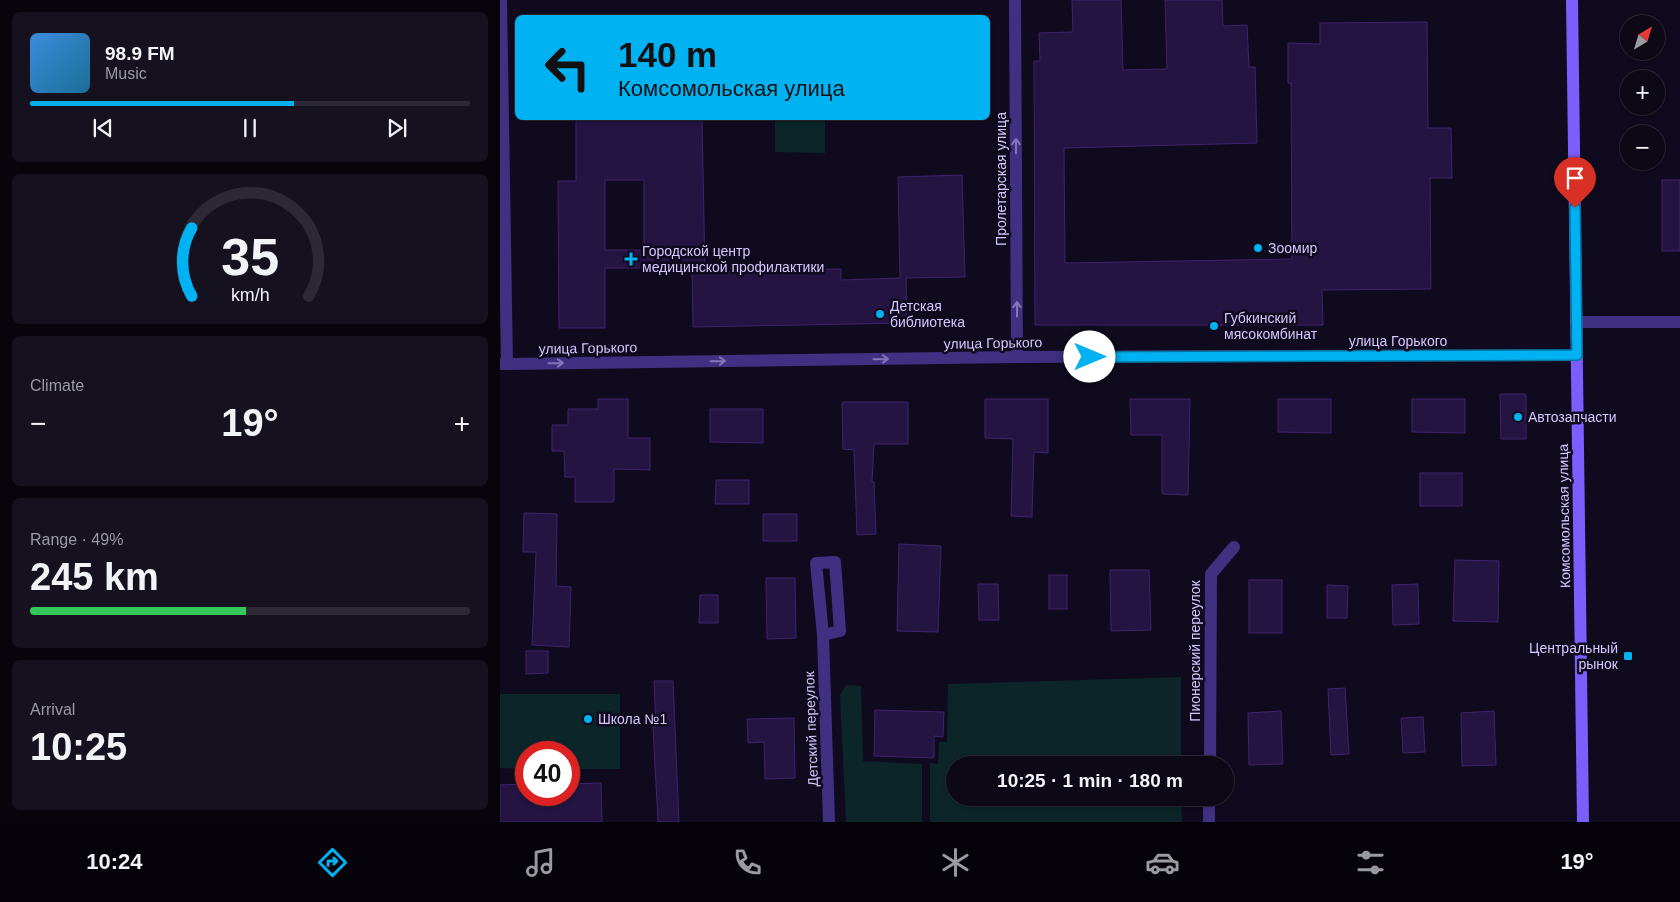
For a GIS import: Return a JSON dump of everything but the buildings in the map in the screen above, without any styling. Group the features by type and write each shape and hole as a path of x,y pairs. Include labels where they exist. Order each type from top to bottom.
{"main road":[{"name":"Комсомольская улица","path":"1572,0 1583,822"}],"street":[{"path":"501,0 504,364"},
{"name":"Пролетарская улица","path":"1015,0 1017,357"},
{"path":"1576,322 1680,322"},
{"name":"улица Горького","path":"504,364 1017,357 1577,355"},
{"name":"Пионерский переулок","path":"1210,756 1211,574 1234,547"},
{"name":"Детский переулок","path":"822,635 840,631 835,562 816,563 822,635 829,822"},
{"path":"1209,806 1209,822"}],"green space":[{"path":"775,120 825,120 825,153 775,152"},
{"path":"1181,677 1181,756 946,756 946,806 1181,806 1182,822 930,822 930,763 938,764 939,742 947,742 948,684"},
{"path":"846,685 861,686 863,761 922,764 922,822 846,822 840,695"},
{"path":"500,694 620,694 620,769 580,769 580,741 515,741 515,769 500,768"}],"place":[{"name":"Зоомир","path":"1258,248"},
{"name":"Городской центр медицинской профилактики","path":"631,259"},
{"name":"Детская библиотека","path":"880,314"},
{"name":"Губкинский мясокомбинат","path":"1214,326"},
{"name":"Автозапчасти","path":"1518,417"},
{"name":"Центральный рынок","path":"1628,656"},
{"name":"Школа №1","path":"588,719"}],"route":[{"path":"1090,357 1577,355 1575,208"}]}
